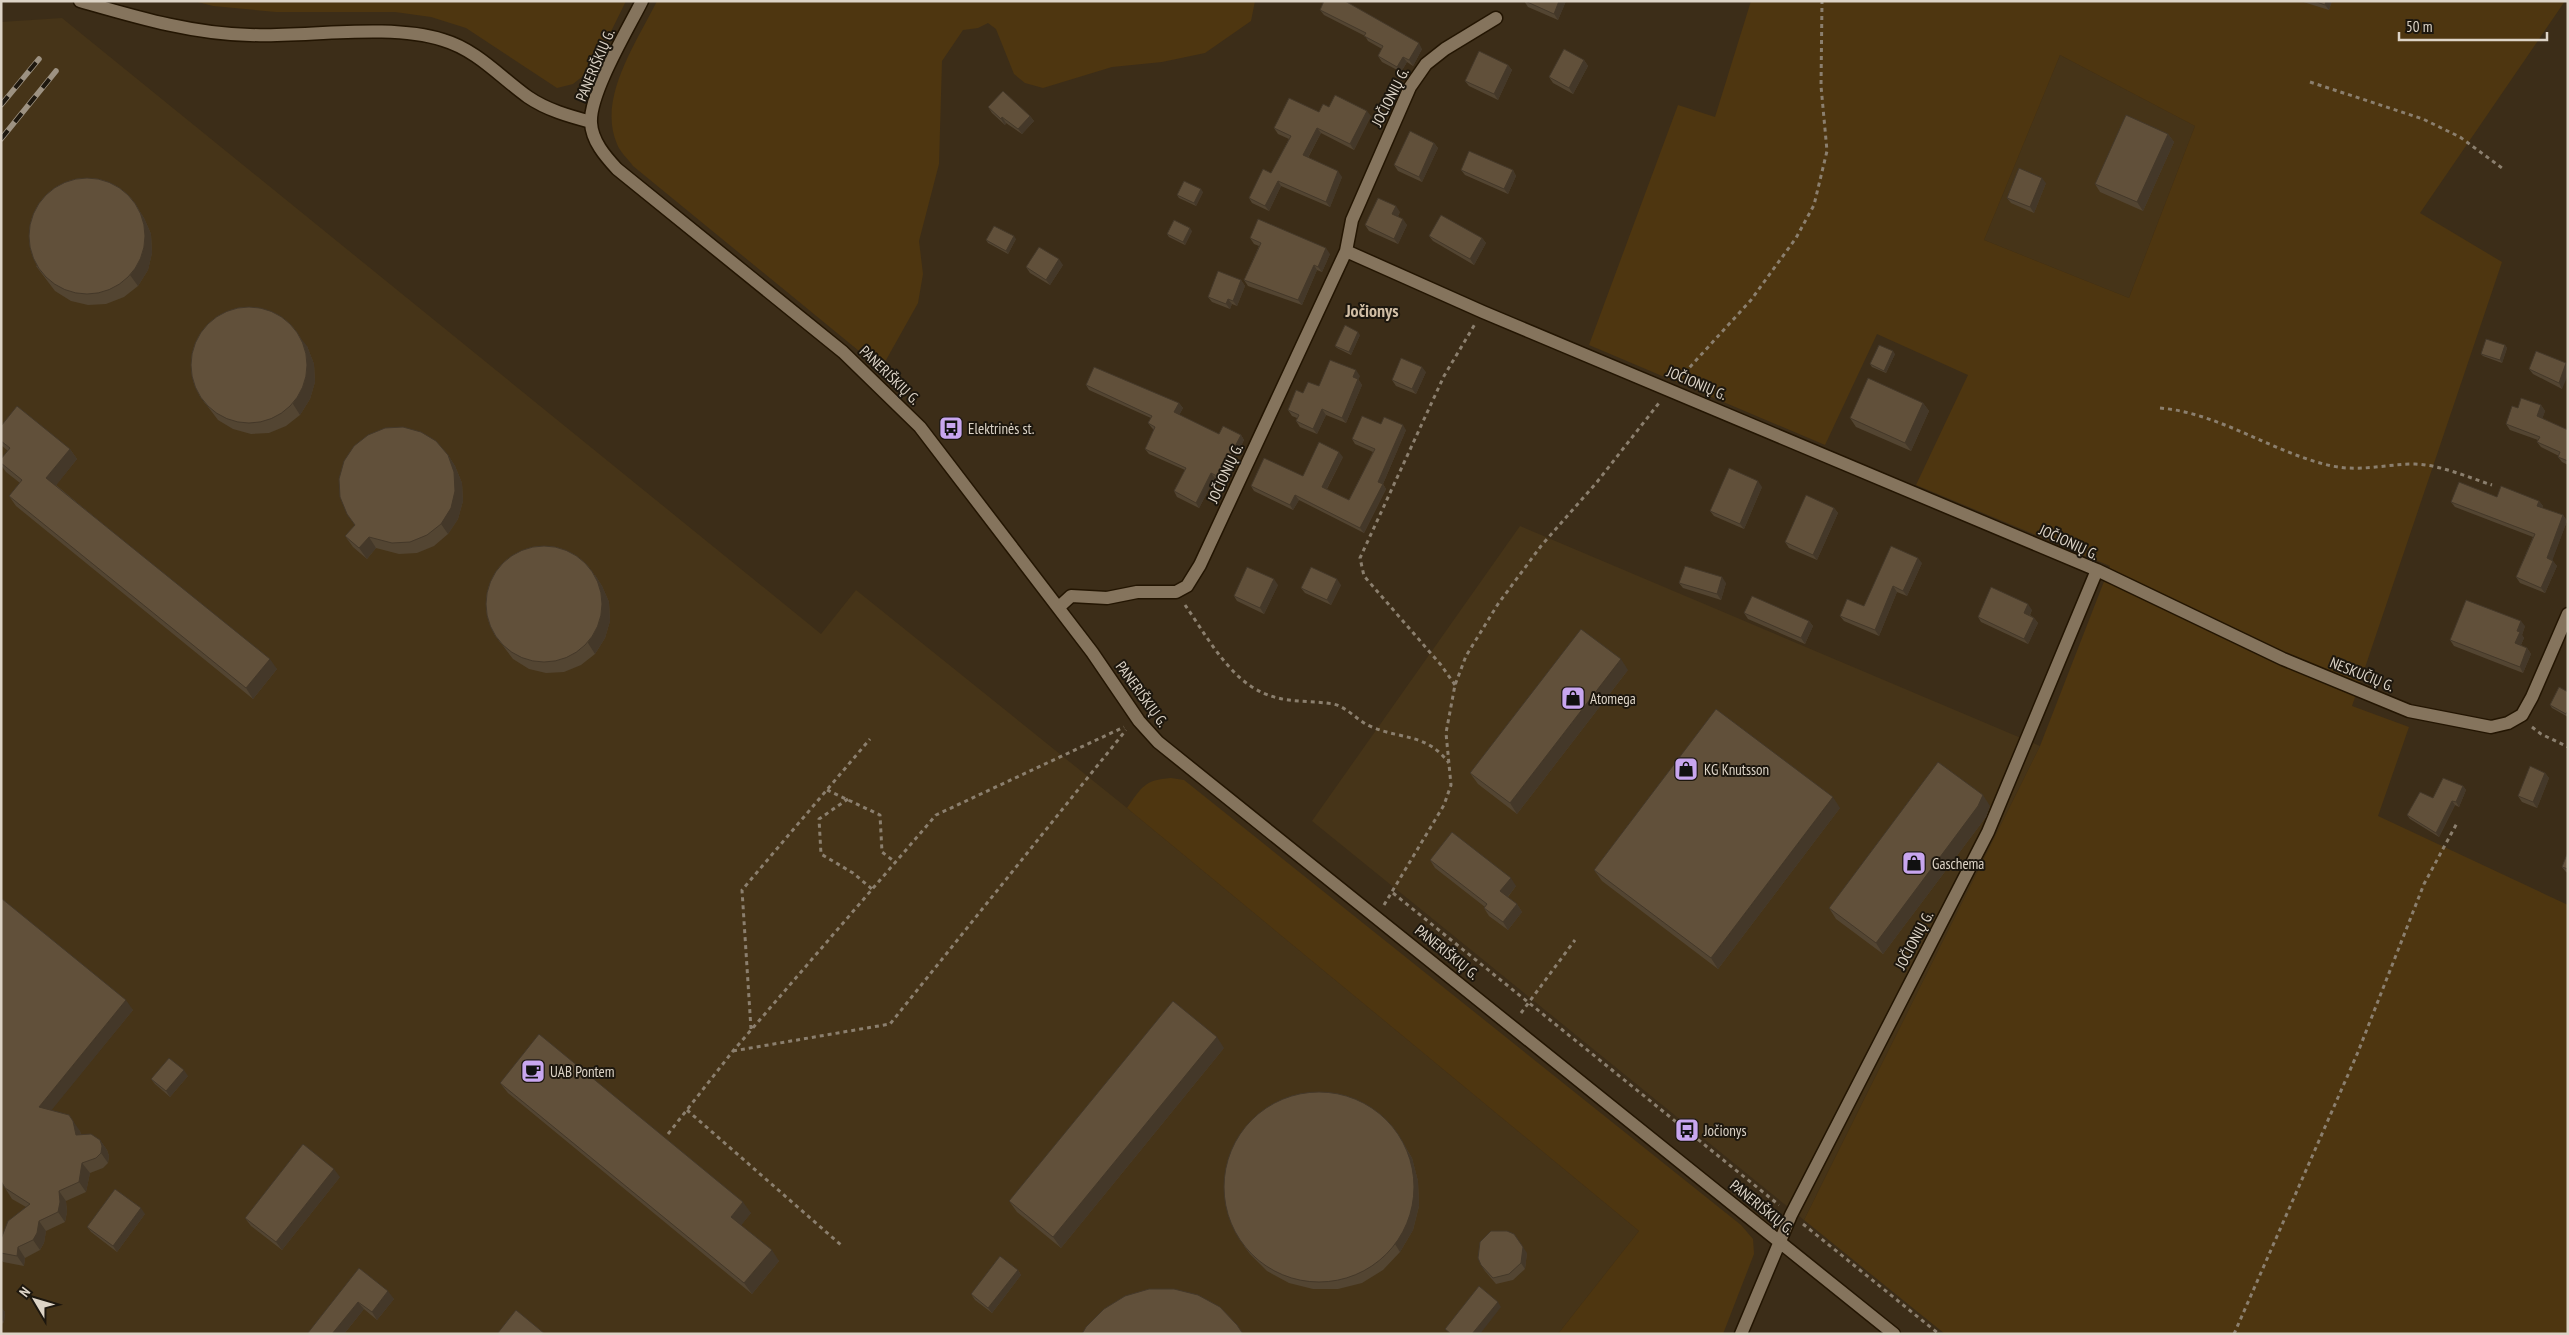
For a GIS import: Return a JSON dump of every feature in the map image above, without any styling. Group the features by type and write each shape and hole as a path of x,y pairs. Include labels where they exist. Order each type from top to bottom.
{"street":[{"path":"80,1 155,22 203,31 250,35 366,32 409,34 443,40 474,54 528,97 547,108 591,122"},
{"name":"PANERIŠKIŲ G.","path":"642,1 593,105 591,122 594,138 604,155 617,169 843,352 914,421 958,474 1059,607 1139,721 1158,742 1894,1334"},
{"name":"JOČIONIŲ G.","path":"1176,592 1186,586 1200,565 1346,251 1352,220 1410,87 1426,64 1445,49 1496,18"},
{"name":"JOČIONIŲ G.","path":"1346,251 1483,312 2097,570 1988,832 1791,1215 1742,1334"},
{"name":"NESKUČIŲ G.","path":"2097,570 2283,659 2409,711 2491,727 2508,723 2522,714"},
{"path":"1059,607 1071,596 1077,595 1107,598 1137,592 1176,592"},
{"path":"2522,714 2532,698 2568,614"}],"path":[{"path":"1376,916 1393,893 1417,847 1444,805 1451,785 1446,733 1455,685 1466,656 1498,604 1542,546 1597,482 1670,389 1751,300 1796,238 1814,205 1827,151 1821,86 1822,1"},
{"path":"2310,82 2423,119 2460,137 2502,168"},
{"path":"1455,685 1441,665 1364,576 1360,558 1444,376 1483,312"},
{"path":"2160,408 2184,410 2296,456 2330,466 2356,470 2415,464 2442,469 2492,485"},
{"path":"1176,592 1227,663 1251,686 1274,698 1292,702 1335,705 1370,727 1427,742 1440,751 1450,764"},
{"path":"2522,714 2540,734 2568,747"},
{"path":"668,1134 733,1051 751,1029 936,815 1131,724 890,1024 733,1051"},
{"path":"751,1029 742,890 870,739"},
{"path":"828,790 880,815 882,852 895,862"},
{"path":"848,799 818,819 821,854 853,873 872,889"},
{"path":"2234,1334 2358,1052 2424,884 2457,823"},
{"path":"1393,893 1939,1334"},
{"path":"1512,1026 1575,940"},
{"path":"687,1110 841,1245"}],"shaded area":[{"path":"194,1 626,1 593,68 573,84 557,88 466,28 431,17 395,12 276,12 213,6"},
{"path":"657,1 1255,1 1251,21 1205,53 1162,62 1112,67 1043,88 1025,83 1014,74 996,29 988,23 978,28 963,30 942,61 939,164 919,241 923,274 918,303 881,369 633,166 620,150 612,126 612,108 616,89 630,52"},
{"path":"1751,1 2565,1 2420,213 2502,262 2352,706 2409,727 2378,816 2568,905 2568,1334 1945,1334 1804,1220 2040,746 2110,566 1916,485 1968,375 1877,334 1825,445 1589,345 1678,105 1715,117","holes":["2060,55 2195,126 2129,298 1984,240"]},
{"path":"62,18 821,634 856,590 1127,808 1639,1231 1558,1334 1,1334 1,22"},
{"path":"2060,55 2195,126 2129,298 1984,240"},
{"path":"1520,526 2040,746 1804,1220 1312,821"},
{"path":"1171,778 1184,780 1741,1225 1753,1239 1754,1254 1723,1334 1558,1334 1639,1231 1127,808 1144,786 1155,781"}],"building":[{"path":"1324,1 1345,1 1419,43 1409,60 1403,57 1397,67 1378,56 1383,46 1364,36 1366,33 1320,10"},
{"path":"1525,1 1559,1 1554,14"},
{"path":"2314,1 2326,1 2325,5"},
{"path":"1564,49 1584,60 1569,88 1549,77"},
{"path":"1479,51 1508,65 1494,94 1465,81"},
{"path":"1003,91 1030,116 1018,129 1002,117 1001,119 988,107"},
{"path":"1335,95 1367,111 1350,144 1317,128 1303,155 1338,171 1326,202 1278,181 1265,206 1249,198 1263,169 1271,173 1291,136 1274,128 1289,98 1319,112 1323,104 1329,107"},
{"path":"2126,115 2168,134 2137,202 2095,184"},
{"path":"1410,131 1434,143 1419,177 1394,165"},
{"path":"1469,151 1513,170 1504,189 1461,170"},
{"path":"2019,168 2042,178 2030,207 2007,198"},
{"path":"87,178 109,183 128,195 140,214 145,236 140,258 128,277 109,289 87,294 65,289 46,277 34,258 29,236 34,214 46,195 65,183"},
{"path":"1184,181 1201,189 1194,203 1177,195"},
{"path":"1378,198 1396,206 1392,214 1403,219 1394,239 1365,225"},
{"path":"1441,215 1482,238 1470,259 1429,236"},
{"path":"1258,219 1326,248 1318,267 1314,265 1298,300 1244,280 1261,243 1250,238"},
{"path":"1174,220 1190,228 1183,242 1167,234"},
{"path":"994,226 1014,236 1006,251 986,240"},
{"path":"1039,247 1059,259 1046,280 1026,267"},
{"path":"1218,271 1241,280 1233,301 1228,299 1226,304 1208,297"},
{"path":"249,307 271,312 290,324 302,343 307,365 302,387 290,406 271,418 249,423 227,418 208,406 196,387 191,365 196,343 208,324 227,312"},
{"path":"1345,325 1358,332 1349,352 1335,346"},
{"path":"2486,339 2505,345 2500,360 2481,354"},
{"path":"1879,345 1893,351 1884,371 1870,364"},
{"path":"2536,351 2566,363 2559,383 2529,369"},
{"path":"1401,358 1422,367 1412,389 1392,380"},
{"path":"1330,360 1356,370 1353,377 1358,379 1342,418 1322,409 1313,429 1296,421 1299,415 1288,410 1296,390 1303,393 1308,382 1319,386"},
{"path":"1094,367 1179,403 1174,412 1219,434 1223,426 1241,435 1219,477 1211,473 1196,503 1174,491 1186,468 1145,449 1155,427 1148,423 1152,416 1086,385"},
{"path":"1868,378 1923,403 1905,443 1850,418"},
{"path":"2521,398 2541,405 2537,416 2568,430 2568,461 2558,457 2560,452 2537,442 2540,437 2506,424 2512,406 2518,408"},
{"path":"17,406 70,449 46,478 270,659 246,688 9,496 22,480 1,463 1,459 10,448 1,441 1,426"},
{"path":"1362,416 1381,424 1384,417 1403,425 1378,482 1383,484 1360,528 1295,495 1290,505 1251,486 1264,458 1303,476 1319,442 1339,452 1322,487 1349,500 1375,449 1352,439"},
{"path":"403,427 421,432 436,441 448,455 454,472 455,491 451,508 441,524 427,535 410,542 392,543 369,537 359,548 345,536 355,525 347,514 340,497 339,479 344,461 354,446 368,435 385,428"},
{"path":"1729,468 1758,481 1740,524 1710,511"},
{"path":"2459,482 2497,497 2501,486 2539,501 2537,506 2563,515 2547,558 2553,561 2541,588 2516,577 2535,534 2451,502"},
{"path":"1806,495 1834,508 1813,555 1785,542"},
{"path":"544,546 566,551 585,563 597,582 602,604 597,626 585,645 566,657 544,662 522,657 503,645 491,626 486,604 491,582 503,563 522,551"},
{"path":"1891,546 1918,558 1903,591 1893,586 1875,630 1840,616 1847,599 1864,606"},
{"path":"1685,566 1722,577 1717,594 1679,583"},
{"path":"1247,567 1274,579 1260,608 1234,596"},
{"path":"1311,567 1337,579 1327,600 1301,588"},
{"path":"1991,587 2028,604 2024,613 2034,618 2024,639 1978,617"},
{"path":"1752,596 1809,621 1801,638 1744,613"},
{"path":"2466,600 2521,621 2517,631 2520,632 2515,643 2527,648 2520,667 2450,640"},
{"path":"1581,629 1621,659 1510,803 1470,773"},
{"path":"2559,687 2568,692 2568,710 2566,714 2550,705"},
{"path":"1716,709 1833,797 1711,958 1594,870"},
{"name":"Gaschema","path":"1938,762 1983,795 1978,806 1876,943 1829,908"},
{"path":"2530,766 2545,773 2533,802 2518,796"},
{"path":"2443,778 2463,786 2456,802 2452,801 2436,833 2407,815 2420,792 2433,798"},
{"path":"1452,832 1511,878 1500,891 1517,904 1503,922 1484,908 1487,904 1430,860"},
{"path":"2568,852 2568,869 2562,867"},
{"path":"1,898 126,1000 39,1107 69,1115 73,1121 76,1135 91,1134 100,1140 102,1146 101,1153 96,1158 82,1163 79,1182 59,1191 60,1202 58,1212 39,1221 37,1233 33,1240 18,1247 17,1256 1,1253 1,1239 8,1221 30,1204 5,1188 1,1181"},
{"path":"1173,1001 1217,1037 1053,1237 1009,1201"},
{"path":"539,1034 743,1202 731,1217 772,1250 744,1283 500,1083"},
{"path":"169,1058 184,1070 166,1091 151,1079"},
{"path":"1319,1092 1337,1094 1355,1100 1372,1108 1386,1120 1398,1134 1406,1151 1412,1169 1414,1187 1412,1205 1406,1223 1398,1240 1386,1254 1372,1266 1355,1274 1337,1280 1319,1282 1301,1280 1283,1274 1266,1266 1252,1254 1240,1240 1232,1223 1226,1205 1224,1187 1226,1169 1232,1151 1240,1134 1252,1120 1266,1108 1283,1100 1301,1094"},
{"path":"303,1144 334,1169 276,1242 245,1218"},
{"path":"115,1189 141,1208 113,1246 87,1227"},
{"path":"1491,1231 1507,1231 1514,1234 1523,1247 1521,1263 1509,1274 1493,1278 1481,1265 1478,1258 1480,1242"},
{"path":"1000,1256 1018,1270 988,1308 971,1294"},
{"path":"359,1268 388,1291 372,1312 358,1302 332,1334 307,1334"},
{"path":"1479,1286 1498,1302 1472,1334 1451,1334 1445,1329"},
{"path":"1149,1289 1174,1289 1198,1295 1220,1307 1243,1334 1082,1334 1086,1327 1104,1309 1125,1296"},
{"path":"516,1310 545,1334 497,1334"}],"railway":[{"path":"1,105 39,59"},
{"path":"1,139 56,71"}],"place":[{"name":"Elektrinės st.","path":"951,428"},
{"name":"Atomega","path":"1573,698"},
{"name":"KG Knutsson","path":"1686,769"},
{"name":"Gaschema","path":"1914,863"},
{"name":"UAB Pontem","path":"533,1071"},
{"name":"Jočionys","path":"1687,1130"}],"district":[{"name":"Jočionys","path":"1372,310"}]}
